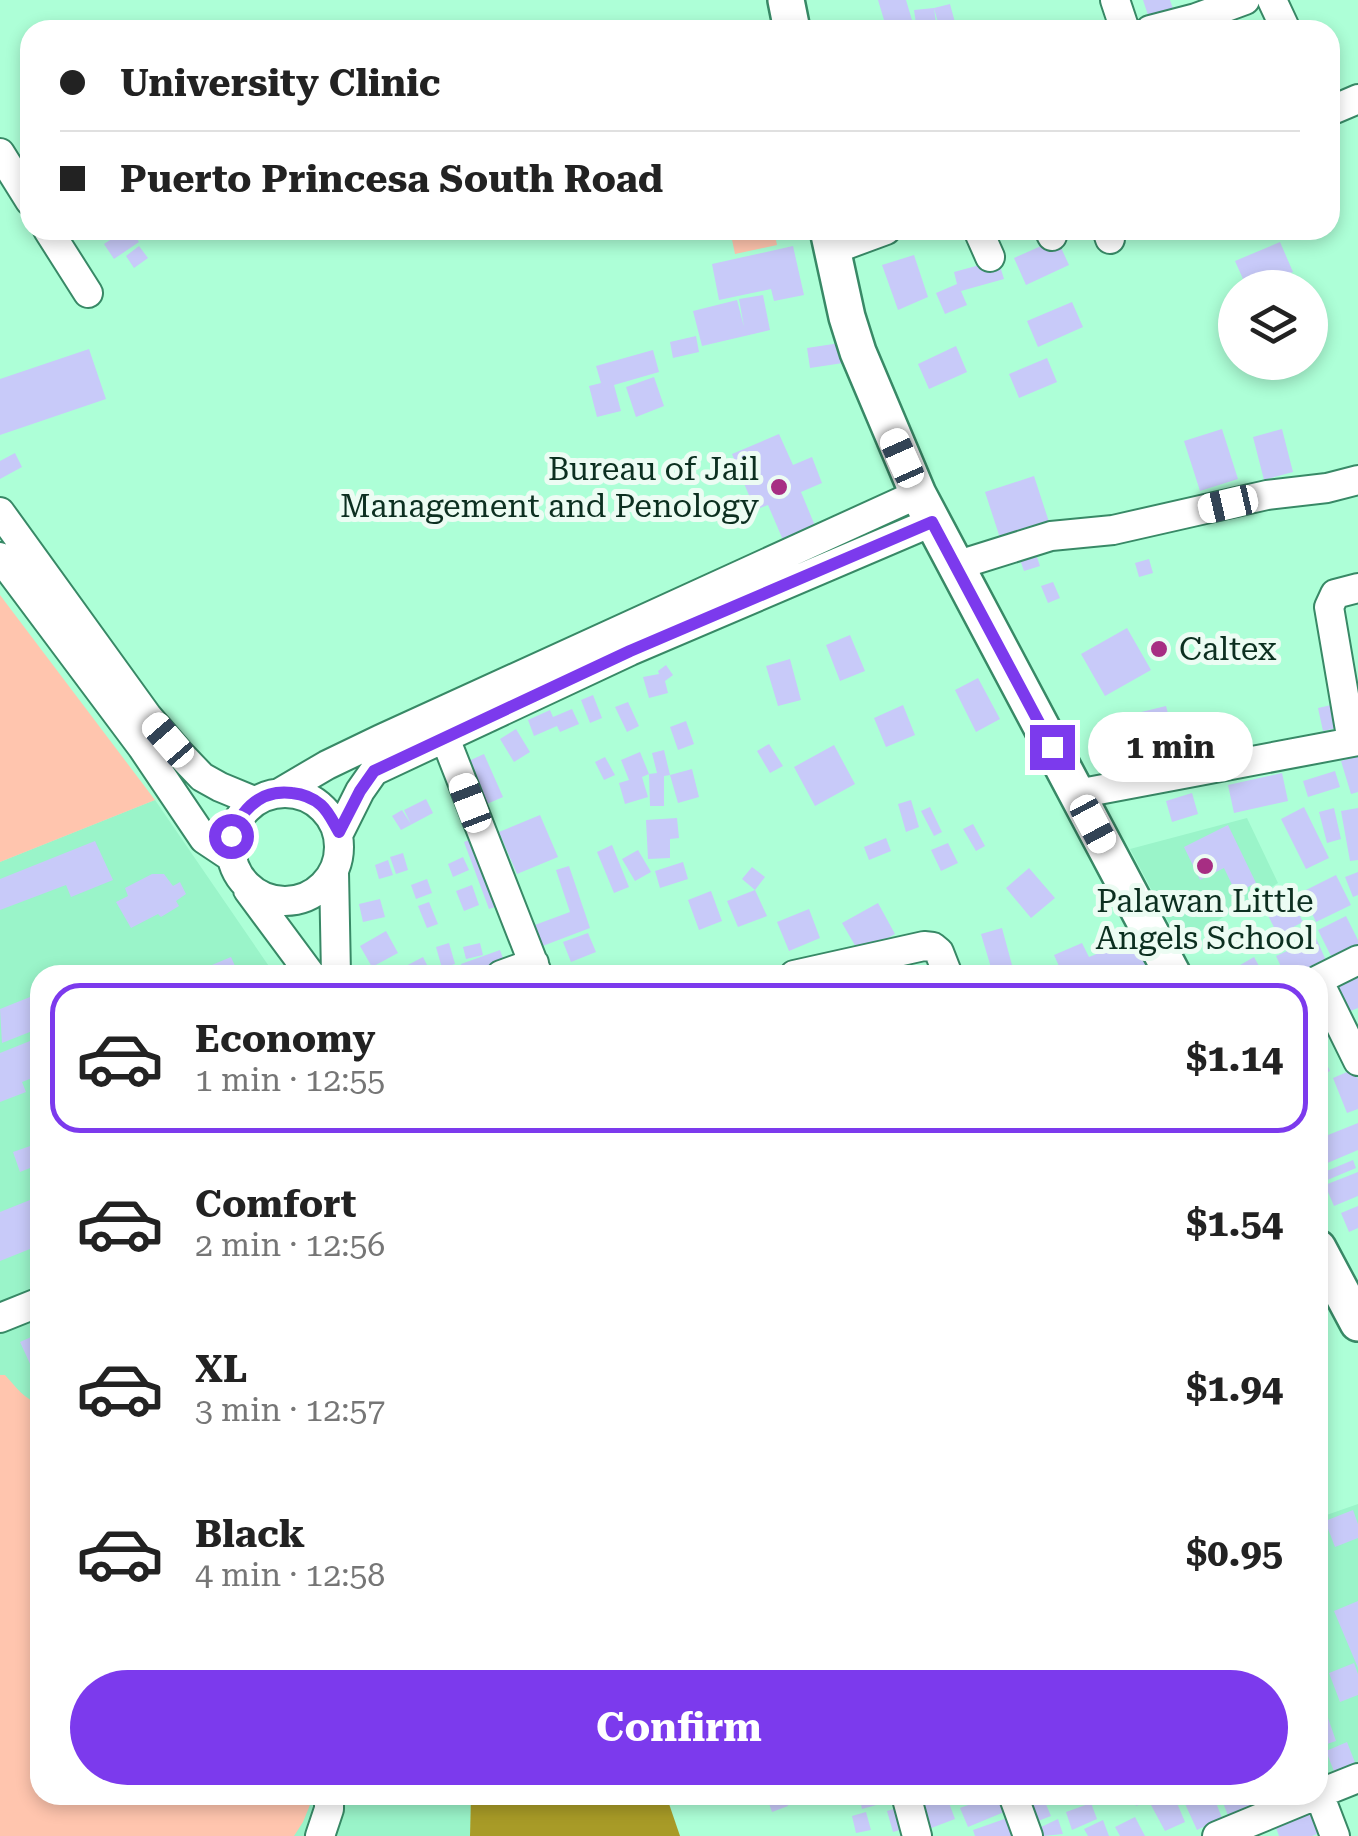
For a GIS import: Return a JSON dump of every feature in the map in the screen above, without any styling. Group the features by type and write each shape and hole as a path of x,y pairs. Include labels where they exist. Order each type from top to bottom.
{"main road":[{"path":"830,240 858,352 925,508 1168,965"},
{"path":"1328,1267 1358,1323"}],"street":[{"path":"1206,20 1245,0"},
{"path":"0,153 20,185"},
{"path":"54,240 88,293"},
{"path":"982,240 990,257"},
{"path":"955,566 1051,536 1113,530 1267,495 1358,480"},
{"path":"339,832 374,771 925,508"},
{"path":"281,792 380,739 925,508"},
{"path":"0,512 179,754 202,777 254,801"},
{"path":"0,557 142,747 204,839 235,867 254,893 276,901 299,900 319,890 334,872"},
{"path":"1077,794 1355,742 1348,663 1329,607 1335,594 1358,588"},
{"path":"445,738 534,965"},
{"path":"303,965 235,867 231,836 239,816 254,801 281,792 304,794 323,806 339,832 334,872 336,965"},
{"path":"839,965 924,946 939,952 944,965"},
{"path":"1328,975 1358,960"},
{"path":"1328,1000 1358,1062"},
{"path":"0,1318 30,1306"},
{"path":"1328,1790 1358,1778"},
{"path":"320,1836 329,1805"},
{"path":"908,1805 916,1836"},
{"path":"1017,1805 1028,1836"},
{"path":"1218,1836 1266,1805"},
{"path":"1322,1805 1336,1836"}],"shaded area":[{"path":"732,240 776,240 777,245 735,254"},
{"path":"0,595 155,800 0,862"},
{"path":"155,800 268,965 30,965 30,1805 471,1805 470,1836 0,1836 0,862"},
{"name":"Palawan Little Angels School","path":"1247,818 1278,883 1180,944 1130,849"},
{"path":"0,1375 5,1375 30,1399 30,1805 310,1805 294,1836 0,1836"},
{"path":"1358,1504 1358,1767 1328,1779 1328,1514"},
{"path":"471,1805 669,1805 680,1836 470,1836"}],"building":[{"path":"878,0 906,0 912,20 884,20"},
{"path":"1143,0 1170,0 1175,15 1150,20"},
{"path":"950,4 954,20 937,20 934,8"},
{"path":"934,8 936,20 916,20 914,10"},
{"path":"110,240 139,242 114,259 104,244"},
{"path":"1057,240 1069,265 1026,285 1014,258"},
{"path":"1280,242 1292,270 1239,270 1235,261"},
{"path":"139,246 148,258 134,268 126,256"},
{"path":"793,246 804,295 774,301 771,289 719,300 712,264"},
{"path":"914,255 928,297 898,310 882,265"},
{"path":"998,260 1004,279 961,291 967,305 945,314 936,293 957,284 954,272"},
{"path":"763,295 770,330 702,346 693,311 737,300 744,327 739,299"},
{"path":"1072,302 1083,327 1038,347 1027,321"},
{"path":"696,336 699,352 673,358 670,342"},
{"path":"840,343 843,363 810,368 807,348"},
{"path":"956,346 967,372 929,389 918,364"},
{"path":"89,349 106,399 0,435 0,379"},
{"path":"653,350 659,372 614,385 621,411 597,417 589,386 601,383 596,366"},
{"path":"1047,358 1057,382 1019,398 1009,374"},
{"path":"654,377 664,406 636,417 626,387"},
{"path":"1222,429 1238,479 1200,491 1184,441"},
{"path":"1282,429 1293,472 1264,480 1253,437"},
{"name":"Bureau of Jail Management and Penology","path":"779,434 793,465 812,457 822,483 801,492 818,533 786,547 768,505 755,510 732,454"},
{"path":"15,453 22,467 0,479 0,461"},
{"path":"1034,476 1049,522 1000,538 985,492"},
{"path":"1034,548 1040,566 1024,571 1018,554"},
{"path":"1149,559 1153,573 1139,577 1135,563"},
{"path":"1053,582 1060,598 1048,603 1041,586"},
{"path":"1127,628 1151,670 1105,696 1081,654"},
{"path":"850,635 865,671 840,681 826,645"},
{"path":"790,659 801,700 778,706 766,666"},
{"path":"666,665 673,675 665,681 668,693 649,698 643,677 659,674"},
{"path":"978,678 1000,719 976,732 955,690"},
{"path":"593,695 602,718 590,723 581,700"},
{"path":"628,702 639,726 627,732 615,707"},
{"path":"1340,703 1346,726 1323,731 1318,708"},
{"path":"903,705 915,735 886,747 874,718"},
{"path":"1166,706 1176,744 1142,752 1133,714"},
{"path":"572,709 579,724 560,732 557,726 534,736 528,720 550,710 553,717"},
{"path":"1205,718 1219,723 1208,754 1195,749"},
{"path":"686,721 694,744 678,750 670,727"},
{"path":"516,729 530,752 514,762 500,739"},
{"path":"769,744 783,766 770,773 757,751"},
{"path":"834,745 855,784 815,806 794,767"},
{"path":"664,750 670,775 664,776 664,806 650,806 649,774 657,773 652,753"},
{"path":"640,752 649,774 642,777 648,797 625,804 619,783 629,780 621,760"},
{"path":"484,754 503,797 480,807 462,764"},
{"path":"1358,756 1358,792 1351,794 1341,761"},
{"path":"605,757 615,775 604,780 595,762"},
{"path":"692,769 699,797 678,803 670,775"},
{"path":"1335,771 1340,787 1308,797 1303,781"},
{"path":"1282,773 1288,801 1234,813 1228,785"},
{"path":"1192,793 1198,814 1172,822 1166,801"},
{"path":"426,799 433,813 401,830 392,816 402,810 411,824 404,810"},
{"path":"911,800 919,827 906,832 898,804"},
{"path":"930,807 942,832 934,836 921,811"},
{"path":"1304,807 1329,858 1306,869 1281,819"},
{"path":"1334,808 1341,839 1327,843 1319,812"},
{"path":"1358,808 1358,860 1350,861 1341,811"},
{"path":"540,815 558,857 517,874 499,832"},
{"path":"677,818 679,838 670,839 670,858 648,859 646,820"},
{"path":"973,824 985,846 976,851 963,829"},
{"path":"1228,825 1256,883 1236,893 1224,868 1200,880 1184,847"},
{"path":"482,835 507,903 489,909 464,842"},
{"path":"886,838 891,851 869,860 864,847"},
{"path":"95,841 113,880 71,897 66,885 0,910 0,879"},
{"path":"948,843 958,863 941,871 931,850"},
{"path":"612,845 629,887 614,893 597,852"},
{"path":"638,850 651,872 635,881 622,859"},
{"path":"403,853 408,870 396,874 390,857"},
{"path":"463,857 469,870 453,877 448,864"},
{"path":"388,860 393,875 379,879 375,865"},
{"path":"683,862 688,879 660,888 655,871"},
{"path":"569,866 590,928 540,947 532,926 570,912 556,870"},
{"path":"752,867 765,877 755,890 742,879"},
{"path":"1029,868 1055,898 1031,918 1006,888"},
{"path":"1358,872 1358,895 1353,897 1345,877"},
{"path":"152,874 164,874 173,886 180,882 186,894 176,901 179,906 131,928 116,902 128,896 125,888"},
{"path":"1336,875 1351,905 1316,922 1302,892"},
{"path":"427,879 432,893 416,899 411,885"},
{"path":"472,885 479,905 464,911 456,891"},
{"path":"1286,889 1303,922 1278,935 1261,902"},
{"path":"755,890 767,916 738,927 727,901"},
{"path":"711,891 722,921 699,930 688,900"},
{"path":"380,899 385,917 363,922 359,904"},
{"path":"429,902 438,924 427,928 418,906"},
{"path":"878,903 895,934 860,954 842,923"},
{"path":"809,909 820,938 789,951 777,922"},
{"path":"1346,916 1358,940 1358,950 1334,962 1318,930"},
{"path":"1250,925 1255,931 1238,945 1233,938"},
{"path":"1002,928 1012,965 990,965 981,934"},
{"path":"386,931 398,953 371,965 360,946"},
{"path":"588,933 596,952 571,962 563,942"},
{"path":"1139,937 1149,963 1058,965 1054,955 1082,943 1089,957"},
{"path":"1316,938 1328,965 1280,965 1276,956"},
{"path":"449,943 455,964 441,965 436,947"},
{"path":"480,943 483,955 466,959 463,947"},
{"path":"500,950 505,965 461,965"},
{"path":"231,957 235,965 212,965"},
{"path":"423,957 427,965 408,965"},
{"path":"1254,957 1258,965 1240,965"},
{"path":"1358,977 1358,1008 1348,1012 1336,987"},
{"path":"30,997 30,1032 2,1043 0,1009"},
{"path":"1328,1016 1341,1032 1328,1038"},
{"path":"30,1041 30,1079 22,1082 26,1092 0,1102 0,1053"},
{"path":"1354,1069 1358,1109 1347,1113 1333,1078"},
{"path":"1358,1123 1358,1150 1328,1163 1328,1135"},
{"path":"30,1146 30,1168 20,1172 13,1152"},
{"path":"1353,1160 1356,1168 1328,1180 1328,1170"},
{"path":"1358,1172 1358,1196 1334,1206 1328,1184"},
{"path":"30,1200 30,1249 0,1261 0,1212"},
{"path":"1358,1206 1358,1228 1349,1232 1341,1213"},
{"path":"30,1338 30,1364 20,1342"},
{"path":"1353,1510 1358,1538 1335,1547 1328,1520"},
{"path":"1358,1601 1358,1668 1334,1611"},
{"path":"1354,1663 1358,1695 1340,1702 1329,1673"},
{"path":"1328,1718 1336,1741 1328,1744"},
{"path":"1347,1742 1356,1765 1335,1774 1328,1750"},
{"path":"769,1805 788,1805 788,1806 772,1812"},
{"path":"917,1805 950,1805 955,1819 926,1830"},
{"path":"1007,1805 1009,1810 968,1827 960,1808"},
{"path":"1025,1805 1046,1805 1051,1816 1033,1823"},
{"path":"1092,1805 1097,1819 1072,1830 1066,1812"},
{"path":"1151,1805 1178,1805 1185,1822 1165,1831"},
{"path":"1186,1805 1217,1805 1222,1818 1197,1830"},
{"path":"1224,1805 1256,1805 1256,1806 1229,1818"},
{"path":"1315,1805 1325,1831 1312,1836 1279,1836 1274,1822"},
{"path":"903,1806 910,1827 893,1832 887,1811"},
{"path":"866,1812 871,1830 856,1833 852,1816"},
{"path":"1013,1816 1019,1836 975,1836 973,1830"},
{"path":"1135,1817 1145,1836 1120,1836 1115,1827"},
{"path":"1058,1819 1063,1834 1043,1836 1039,1828"},
{"path":"1103,1820 1109,1836 1088,1836 1084,1829"}],"place":[{"name":"Bureau of Jail Management and Penology","path":"779,487"},
{"name":"Caltex","path":"1159,649"},
{"name":"Palawan Little Angels School","path":"1205,866"}],"route":[{"path":"231,836 239,816 254,801 281,792 304,794 323,806 339,832 374,771 630,651 932,522 1052,747"}]}
